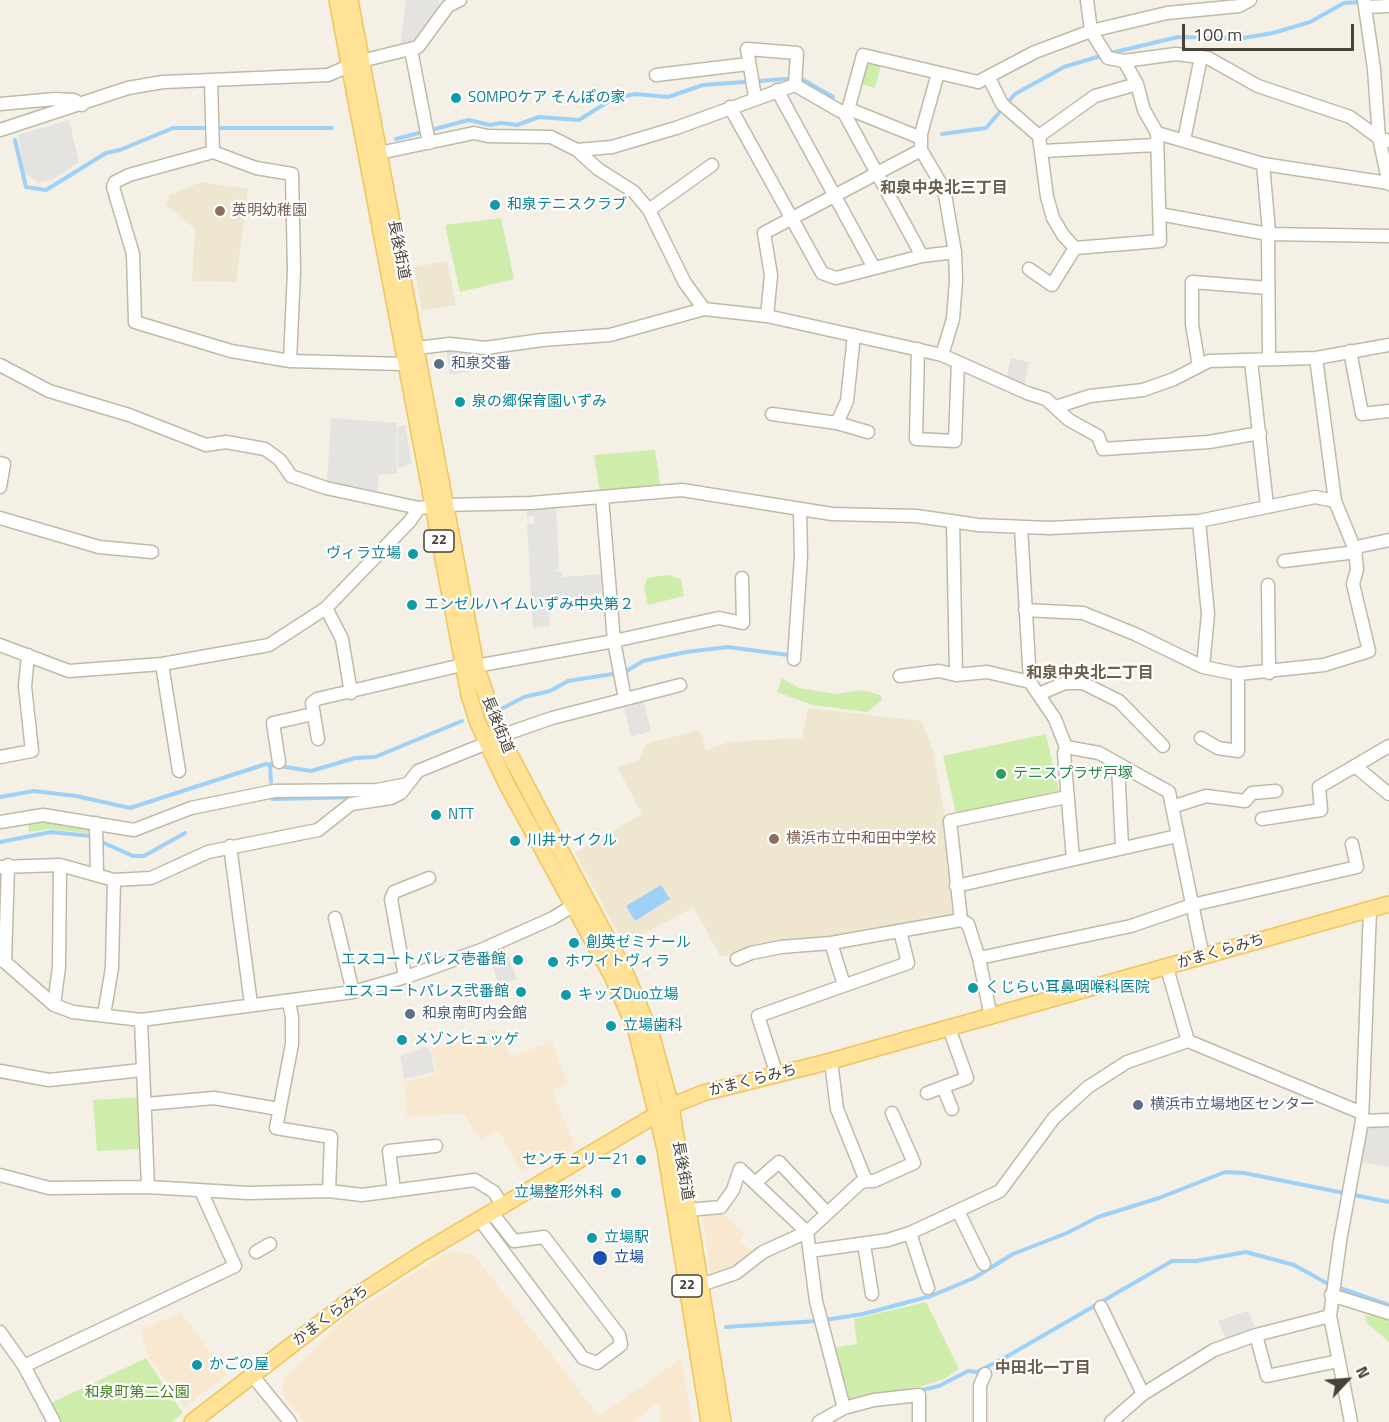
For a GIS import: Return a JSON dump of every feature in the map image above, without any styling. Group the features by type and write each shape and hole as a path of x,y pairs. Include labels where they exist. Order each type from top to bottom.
{"main road":[{"name":"長後街道","path":"337,0 379,153 417,348 431,506"},
{"name":"長後街道","path":"350,0 356,64 404,364 431,506 469,665 506,783 617,987 636,1030 665,1109 665,1149 709,1422"},
{"name":"長後街道","path":"493,739 640,1005 688,1210 723,1422"},
{"name":"かまくらみち","path":"192,1422 354,1297 665,1109 703,1093 991,1017 1389,904"}],"street":[{"path":"0,130 82,105 128,88 163,82 328,75 356,64 418,47 448,6 460,0"},
{"path":"1087,0 1091,30 1104,53 1124,61 1176,54 1201,57 1258,86 1350,117 1384,139"},
{"path":"922,256 877,173 848,106 863,55 978,82 1035,52 1091,30 1167,13 1239,6 1250,0"},
{"path":"1043,152 1157,139 1184,140 1263,164 1389,183 1365,4 1389,6"},
{"path":"754,92 747,49 797,52 795,79"},
{"path":"411,50 428,141"},
{"path":"1184,140 1201,57"},
{"path":"1075,248 1160,241 1157,139 1144,110 1137,84 1124,61"},
{"path":"656,75 749,69"},
{"path":"767,316 771,275 764,233 877,173 922,136 938,73"},
{"path":"989,78 1005,106 1039,136 1043,152 1047,197 1053,218 1063,235 1075,248"},
{"path":"577,150 612,147 676,128 730,107 754,92 777,90 795,79"},
{"path":"795,79 848,106 922,136 944,189 955,252 956,279 953,319 942,355"},
{"path":"211,81 213,152"},
{"path":"1039,136 1095,96 1137,84"},
{"path":"777,90 873,266"},
{"path":"0,105 56,99 74,100 82,105"},
{"path":"730,107 822,273 836,278 873,266 955,252"},
{"path":"379,153 474,133 488,136 550,137 577,150 598,169 634,192 649,210 685,283 704,309"},
{"path":"290,361 294,260 292,174 256,168 213,152 129,175 115,182 112,187 134,254 135,322 231,351 290,361 404,364"},
{"path":"1263,164 1269,233 1269,358"},
{"path":"649,210 711,165"},
{"path":"1159,214 1269,233 1304,236 1389,236"},
{"path":"1029,269 1052,285 1075,248"},
{"path":"1199,366 1192,324 1192,282 1268,288"},
{"path":"417,348 450,344 485,348 610,334 704,309 767,316 942,355 1046,399 1069,420 1098,436 1103,449 1209,442 1260,433"},
{"path":"837,423 847,401 854,334"},
{"path":"1056,407 1090,396 1143,390 1174,379 1209,361 1316,358 1389,345"},
{"path":"918,349 916,439 956,441 958,362"},
{"path":"1350,351 1362,414 1389,411"},
{"path":"1025,610 1083,613 1135,634 1203,667 1238,674 1269,673 1324,665 1369,651 1353,584 1357,569 1355,550 1335,501 1316,358"},
{"path":"1251,361 1267,506"},
{"path":"0,365 49,391 129,415 206,446 226,442 265,449 280,460 291,476 326,488 431,506 531,503 682,490 832,514 916,516 1021,527 1199,521 1315,497 1335,501"},
{"path":"772,414 837,423 868,432"},
{"path":"0,463 4,464 0,487"},
{"path":"602,496 614,641 625,699"},
{"path":"0,645 69,671 162,664 269,645 326,608 410,520 431,506"},
{"path":"794,659 801,556 800,510"},
{"path":"0,518 99,547 152,552"},
{"path":"953,521 956,672"},
{"path":"1199,521 1208,614 1203,667"},
{"path":"1021,527 1030,676 1055,719 1066,747 1064,753 1073,859"},
{"path":"1284,561 1355,550 1361,546 1389,540"},
{"path":"318,739 312,703 317,699 469,665 614,641 719,618 743,623 742,578"},
{"path":"1268,585 1269,673"},
{"path":"326,608 342,639 351,693"},
{"path":"0,757 32,751 26,686 28,654"},
{"path":"162,664 179,771"},
{"path":"900,676 939,671 1030,676"},
{"path":"1202,738 1218,748 1238,751 1238,674"},
{"path":"1039,694 1065,683 1083,683 1119,701 1163,746"},
{"path":"574,905 553,918 502,941 405,977 353,992 141,1020 73,1012 54,1005 3,961 4,866 60,865 114,880 151,878 208,852 318,830 351,804 391,798 400,793 418,771 493,739 552,718 680,685"},
{"path":"279,762 273,723 313,714"},
{"path":"1262,819 1321,810 1319,787 1389,746"},
{"path":"1066,747 1099,753 1169,792 1203,957"},
{"path":"1118,765 1122,847"},
{"path":"1355,766 1389,794"},
{"path":"0,822 44,815 134,830 191,808 226,799 284,790 377,790 408,784"},
{"path":"1172,807 1206,796 1245,801 1252,793 1276,790"},
{"path":"961,920 950,821 1067,797"},
{"path":"96,823 97,874"},
{"path":"956,885 1178,836"},
{"path":"979,958 1131,926 1192,905 1357,867 1353,844"},
{"path":"230,846 250,1004"},
{"path":"54,1005 59,966 60,865"},
{"path":"405,977 392,899 394,892 429,878"},
{"path":"104,1015 111,968 114,880"},
{"path":"1351,1422 1330,1316 1331,1294 1362,1117 1370,910"},
{"path":"335,918 353,992"},
{"path":"737,959 751,953 781,947 831,943 961,920 968,924 979,958 991,1017"},
{"path":"777,1075 758,1016 908,963 900,931"},
{"path":"831,943 844,985"},
{"path":"1167,968 1188,1041"},
{"path":"289,1002 292,1017 292,1044 276,1128 332,1137 329,1191"},
{"path":"141,1020 142,1071 147,1104 148,1187"},
{"path":"927,1093 967,1078 949,1028"},
{"path":"810,1251 864,1244 910,1233 1000,1191 1054,1118 1088,1087 1127,1062 1188,1041 1362,1117 1389,1120"},
{"path":"831,1061 837,1109 866,1181"},
{"path":"0,1071 49,1080 142,1071"},
{"path":"942,1087 952,1109"},
{"path":"147,1104 214,1098 279,1109"},
{"path":"700,1285 736,1273 763,1252 807,1232 860,1183 874,1181 914,1163 892,1113"},
{"path":"394,1190 389,1150 436,1146"},
{"path":"755,1183 778,1162 827,1213"},
{"path":"688,1210 721,1207 732,1190 740,1170 807,1232 816,1301 844,1408"},
{"path":"0,1175 49,1188 148,1187 248,1193 329,1191 362,1195 475,1180 494,1192 492,1213 583,1358 597,1364 621,1345 619,1335 544,1237 514,1241 492,1213"},
{"path":"24,1366 235,1266 201,1191"},
{"path":"958,1211 984,1264"},
{"path":"910,1233 928,1288"},
{"path":"256,1252 270,1244"},
{"path":"864,1244 872,1294"},
{"path":"1331,1294 1389,1313"},
{"path":"1101,1308 1143,1394"},
{"path":"1111,1422 1143,1394 1214,1350 1256,1335 1330,1316"},
{"path":"0,1332 24,1366 54,1422"},
{"path":"1256,1335 1267,1376 1338,1361"},
{"path":"980,1422 980,1385 985,1374"},
{"path":"252,1375 290,1422"},
{"path":"819,1422 844,1408 894,1397 919,1395 919,1422"}],"shaded area":[{"path":"406,0 438,0 442,9 417,46 400,49"},
{"path":"69,120 79,162 52,180 39,183 24,173 18,135"},
{"path":"201,182 248,189 236,282 192,281 195,229 166,205 170,195"},
{"path":"447,261 456,305 422,311 414,267"},
{"path":"446,349 473,352 478,370 450,375"},
{"path":"1011,358 1029,362 1024,388 1010,381 1007,376"},
{"path":"331,418 397,423 397,473 379,475 377,495 327,481"},
{"path":"405,425 412,464 398,468 398,426"},
{"path":"556,507 559,570 552,571 561,571 562,577 604,574 606,592 549,602 550,626 533,628 527,525 535,523 534,516 527,517 527,509"},
{"path":"643,699 651,731 631,737 623,703"},
{"name":"横浜市立中和田中学校","path":"808,708 922,721 934,755 958,915 736,956 720,956 694,907 624,944 575,853 642,814 617,767 640,760 645,744 698,730 703,736 705,751 728,742 802,738"},
{"path":"504,946 517,979 499,986 488,951"},
{"path":"497,1029 511,1057 552,1041 567,1084 552,1090 576,1149 521,1172 499,1130 480,1140 464,1113 407,1117 404,1082 438,1074 431,1049"},
{"path":"424,1047 430,1049 435,1072 404,1079 400,1056"},
{"path":"1389,1127 1389,1167 1362,1162 1367,1128"},
{"path":"720,1211 744,1233 740,1241 755,1254 743,1266 711,1277 702,1214"},
{"path":"449,1251 473,1254 599,1416 681,1359 692,1422 660,1422 660,1401 633,1422 304,1422 282,1393 285,1378 346,1317"},
{"path":"1248,1311 1255,1327 1226,1339 1218,1321"},
{"path":"181,1312 227,1375 185,1407 149,1357 140,1331"}],"green space":[{"path":"870,62 881,65 875,88 862,84 866,64"},
{"path":"501,218 514,279 460,292 445,225"},
{"path":"655,450 660,484 655,489 600,493 594,455"},
{"path":"668,575 681,579 684,596 648,605 644,588 647,578"},
{"path":"782,678 799,688 835,694 863,690 880,695 882,700 867,712 812,705 777,692"},
{"name":"テニスプラザ戸塚","path":"1046,734 1059,791 956,814 943,756"},
{"path":"44,818 91,825 94,834 52,829 29,832 28,821"},
{"path":"141,1097 143,1149 97,1151 93,1100"},
{"path":"926,1302 959,1369 944,1379 919,1387 848,1401 833,1348 857,1344 854,1319"},
{"path":"1364,1315 1389,1319 1389,1342 1368,1324"},
{"name":"和泉町第二公園","path":"146,1358 183,1413 172,1422 62,1422 51,1403"}],"water":[{"path":"661,885 670,899 635,921 626,906"}],"waterway":[{"path":"1111,53 1178,37 1243,38 1273,33 1310,22 1344,3 1361,2"},
{"path":"942,134 986,128 1015,94 1064,67 1104,55"},
{"path":"396,139 469,120 490,125 501,123 517,125 539,117 579,120 614,98 636,94 668,97 703,85 800,78 833,97"},
{"path":"15,140 26,187 46,190 106,153 120,150 173,128 332,128"},
{"path":"503,708 524,697 550,691 568,681 625,672 643,661 686,652 728,647 788,655"},
{"path":"0,797 34,791 76,796 130,808 266,764 311,771 355,758 375,757 462,721"},
{"path":"270,764 271,782"},
{"path":"273,799 361,797"},
{"path":"0,842 51,832 90,836"},
{"path":"104,843 133,856 144,856 185,833"},
{"path":"825,1320 863,1314 931,1296 974,1278 1013,1254 1067,1233 1098,1217 1159,1198 1225,1172 1244,1173 1389,1202"},
{"path":"918,1391 939,1386 968,1371 977,1372 1172,1261 1196,1261 1246,1252 1294,1265 1330,1285"},
{"path":"1337,1287 1389,1305"},
{"path":"726,1327 817,1321"}],"place":[{"name":"SOMPOケア そんぽの家","path":"456,98"},
{"name":"和泉テニスクラブ","path":"495,205"},
{"name":"英明幼稚園","path":"220,211"},
{"name":"和泉交番","path":"439,364"},
{"name":"泉の郷保育園いずみ","path":"460,402"},
{"name":"ヴィラ立場","path":"413,554"},
{"name":"エンゼルハイムいずみ中央第２","path":"412,605"},
{"name":"テニスプラザ戸塚","path":"1001,774"},
{"name":"NTT","path":"436,815"},
{"name":"横浜市立中和田中学校","path":"774,839"},
{"name":"川井サイクル","path":"515,841"},
{"name":"創英ゼミナール","path":"574,943"},
{"name":"エスコートパレス壱番館","path":"518,960"},
{"name":"ホワイトヴィラ","path":"553,962"},
{"name":"くじらい耳鼻咽喉科医院","path":"973,988"},
{"name":"エスコートパレス弐番館","path":"521,992"},
{"name":"キッズDuo立場","path":"566,995"},
{"name":"和泉南町内会館","path":"410,1014"},
{"name":"立場歯科","path":"611,1026"},
{"name":"メゾンヒュッゲ","path":"402,1040"},
{"name":"横浜市立場地区センター","path":"1138,1105"},
{"name":"センチュリー21","path":"641,1160"},
{"name":"立場整形外科","path":"616,1193"},
{"name":"立場駅","path":"592,1238"},
{"name":"立場","path":"600,1258"},
{"name":"かごの屋","path":"197,1365"}],"district":[{"name":"和泉中央北三丁目","path":"944,189"},
{"name":"和泉中央北二丁目","path":"1090,674"},
{"name":"中田北一丁目","path":"1043,1369"}]}
